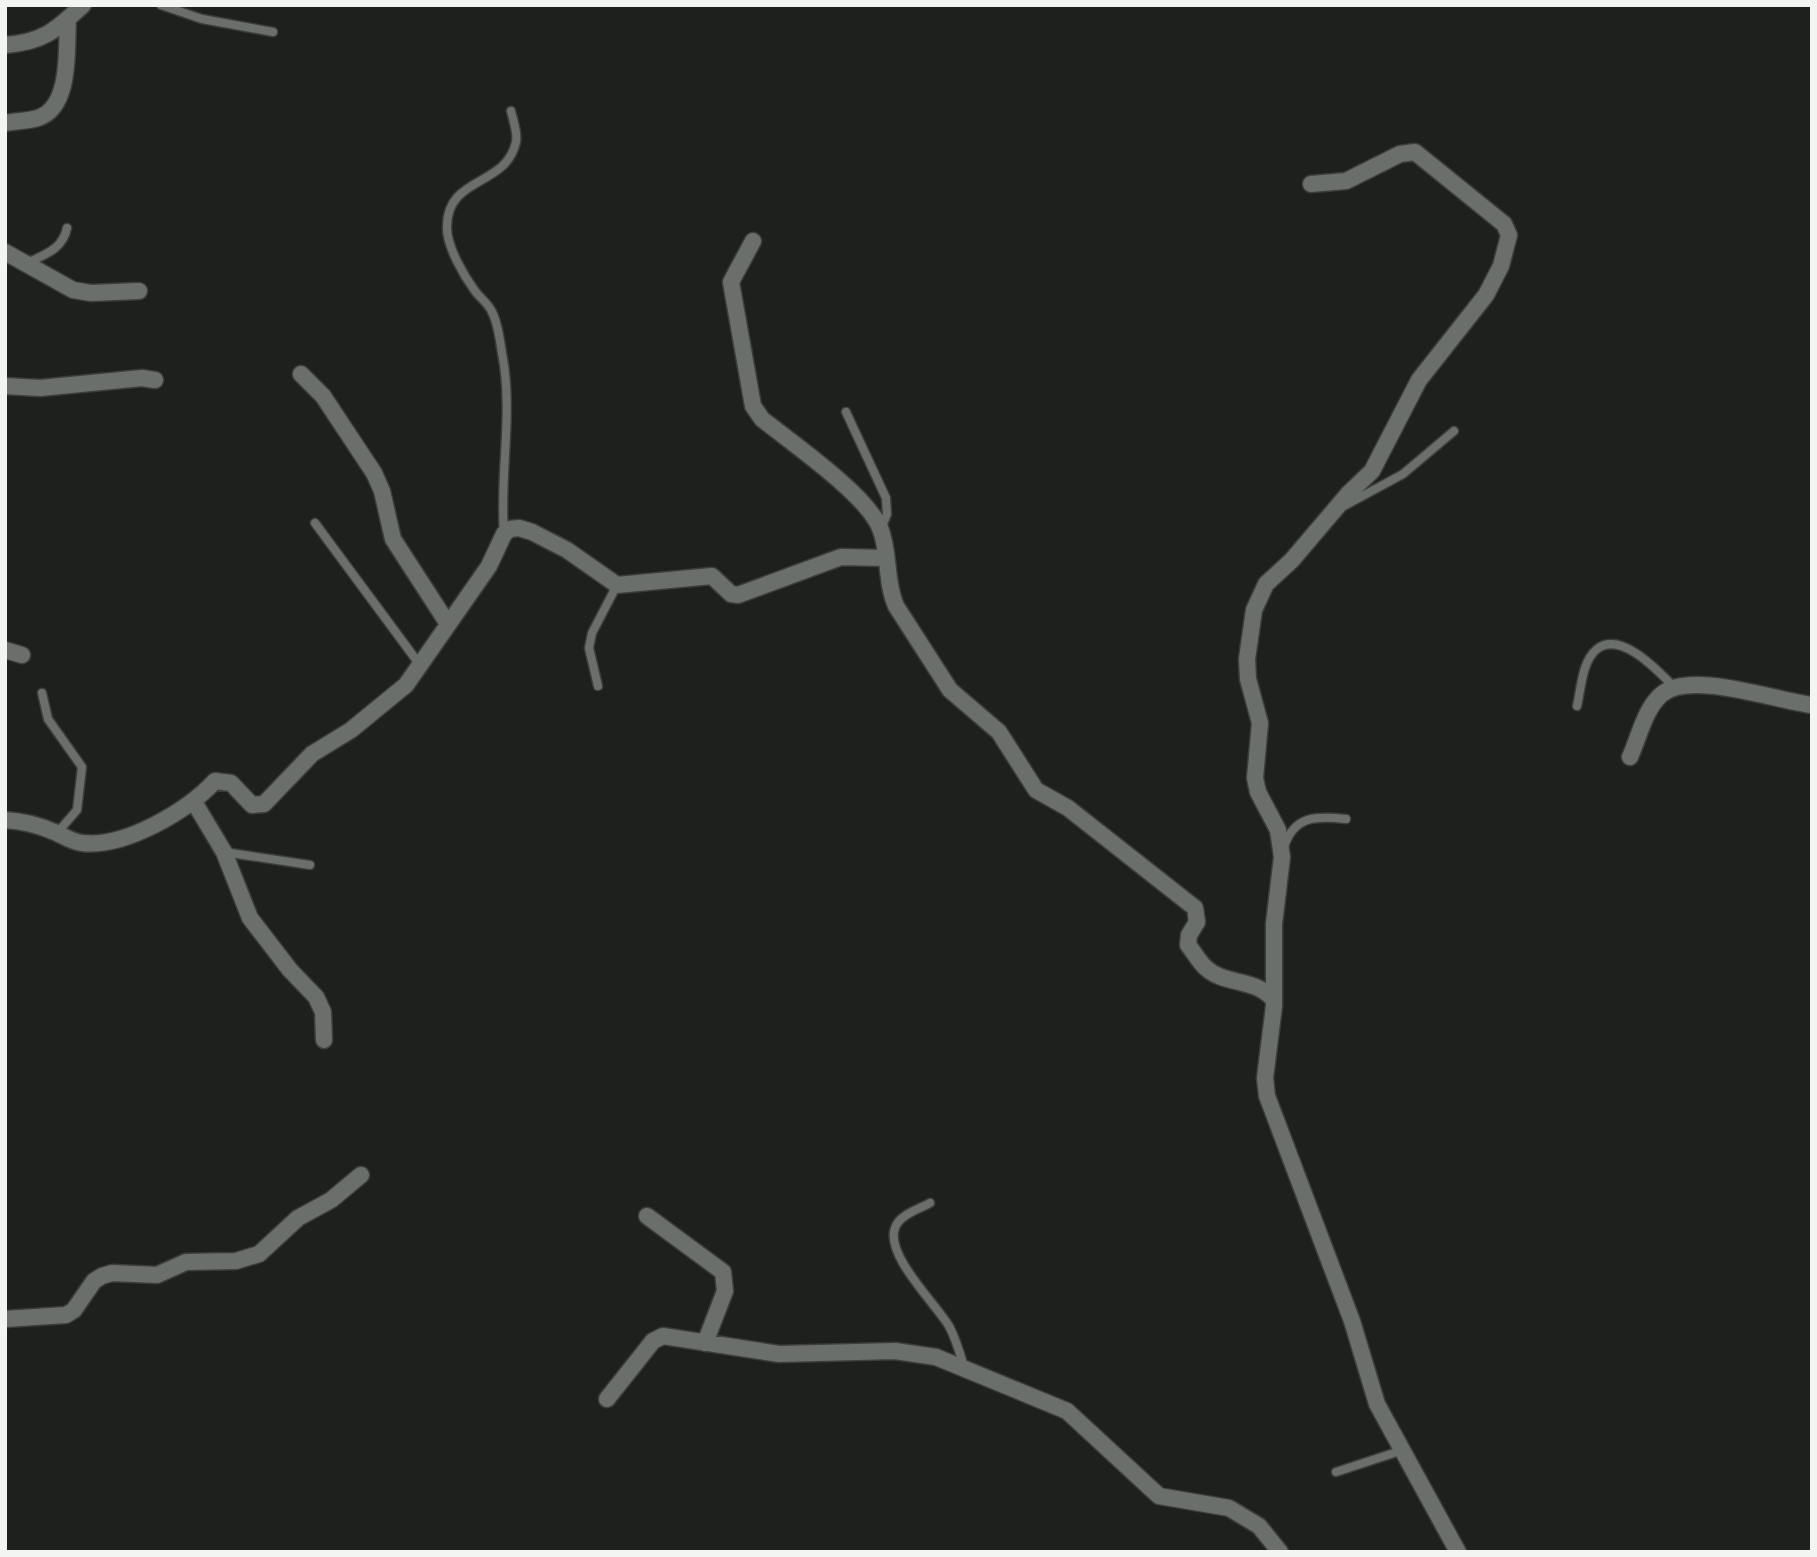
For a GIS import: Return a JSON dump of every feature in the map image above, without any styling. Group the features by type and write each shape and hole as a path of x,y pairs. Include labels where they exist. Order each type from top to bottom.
{"street":[{"path":"5,45 26,43 50,35 83,5"},
{"path":"5,123 39,118 51,109 59,96 65,71 68,19"},
{"path":"1311,184 1346,181 1400,154 1415,152 1504,225 1510,234 1501,266 1486,295 1419,380 1372,471 1266,584 1254,610 1249,638 1248,679 1260,723 1255,778 1258,792 1278,830 1282,857 1274,924 1274,1006 1265,1078 1268,1096 1352,1321 1377,1404 1400,1451 1458,1552"},
{"path":"753,241 730,282 753,406 762,419 870,509 881,529 890,593 928,661 950,690 999,732 1036,790 1068,808 1195,908 1197,922 1189,935 1188,945 1205,968 1216,974 1249,983 1272,998"},
{"path":"5,252 73,290 91,293 139,291"},
{"path":"301,374 323,396 374,473 382,491 393,539 448,624"},
{"path":"5,386 40,388 142,378 155,380"},
{"path":"5,820 29,822 82,843 110,840 141,830 194,802 215,781 223,780 253,804 264,804 312,754 335,742 406,684 489,566 504,534 519,528 568,550 617,585 712,576 731,594 738,595 841,557 885,558"},
{"path":"5,650 22,655"},
{"path":"1630,757 1652,705 1663,693 1674,687 1728,688 1812,705"},
{"path":"194,802 224,852 250,918 290,970 316,996 323,1012 324,1040"},
{"path":"5,1320 66,1315 74,1310 94,1281 113,1273 157,1275 186,1262 236,1261 259,1254 298,1219 331,1200 361,1175"},
{"path":"647,1216 723,1272 725,1291 705,1343"},
{"path":"607,1399 653,1341 663,1336 779,1353 916,1352 964,1367 1067,1412 1159,1496 1229,1508 1259,1526 1280,1552"}],"lane":[{"path":"161,5 202,19 273,32"},
{"path":"504,534 501,505 507,456 508,399 502,355 492,312 474,290 453,250 447,228 455,199 475,181 496,174 510,158 517,140 511,111"},
{"path":"27,263 54,250 65,239 67,228"},
{"path":"846,412 886,498 887,514 881,529"},
{"path":"1339,509 1403,474 1454,431"},
{"path":"315,523 419,664"},
{"path":"598,686 589,648 592,633 617,585"},
{"path":"1577,706 1590,658 1597,649 1611,645 1639,655 1674,687"},
{"path":"42,693 48,719 82,768 77,810 57,833"},
{"path":"1282,857 1293,829 1302,820 1314,816 1346,818"},
{"path":"224,852 310,865"},
{"path":"930,1203 902,1218 895,1226 894,1238 905,1268 950,1328 964,1367"},
{"path":"1336,1472 1400,1451"}]}
